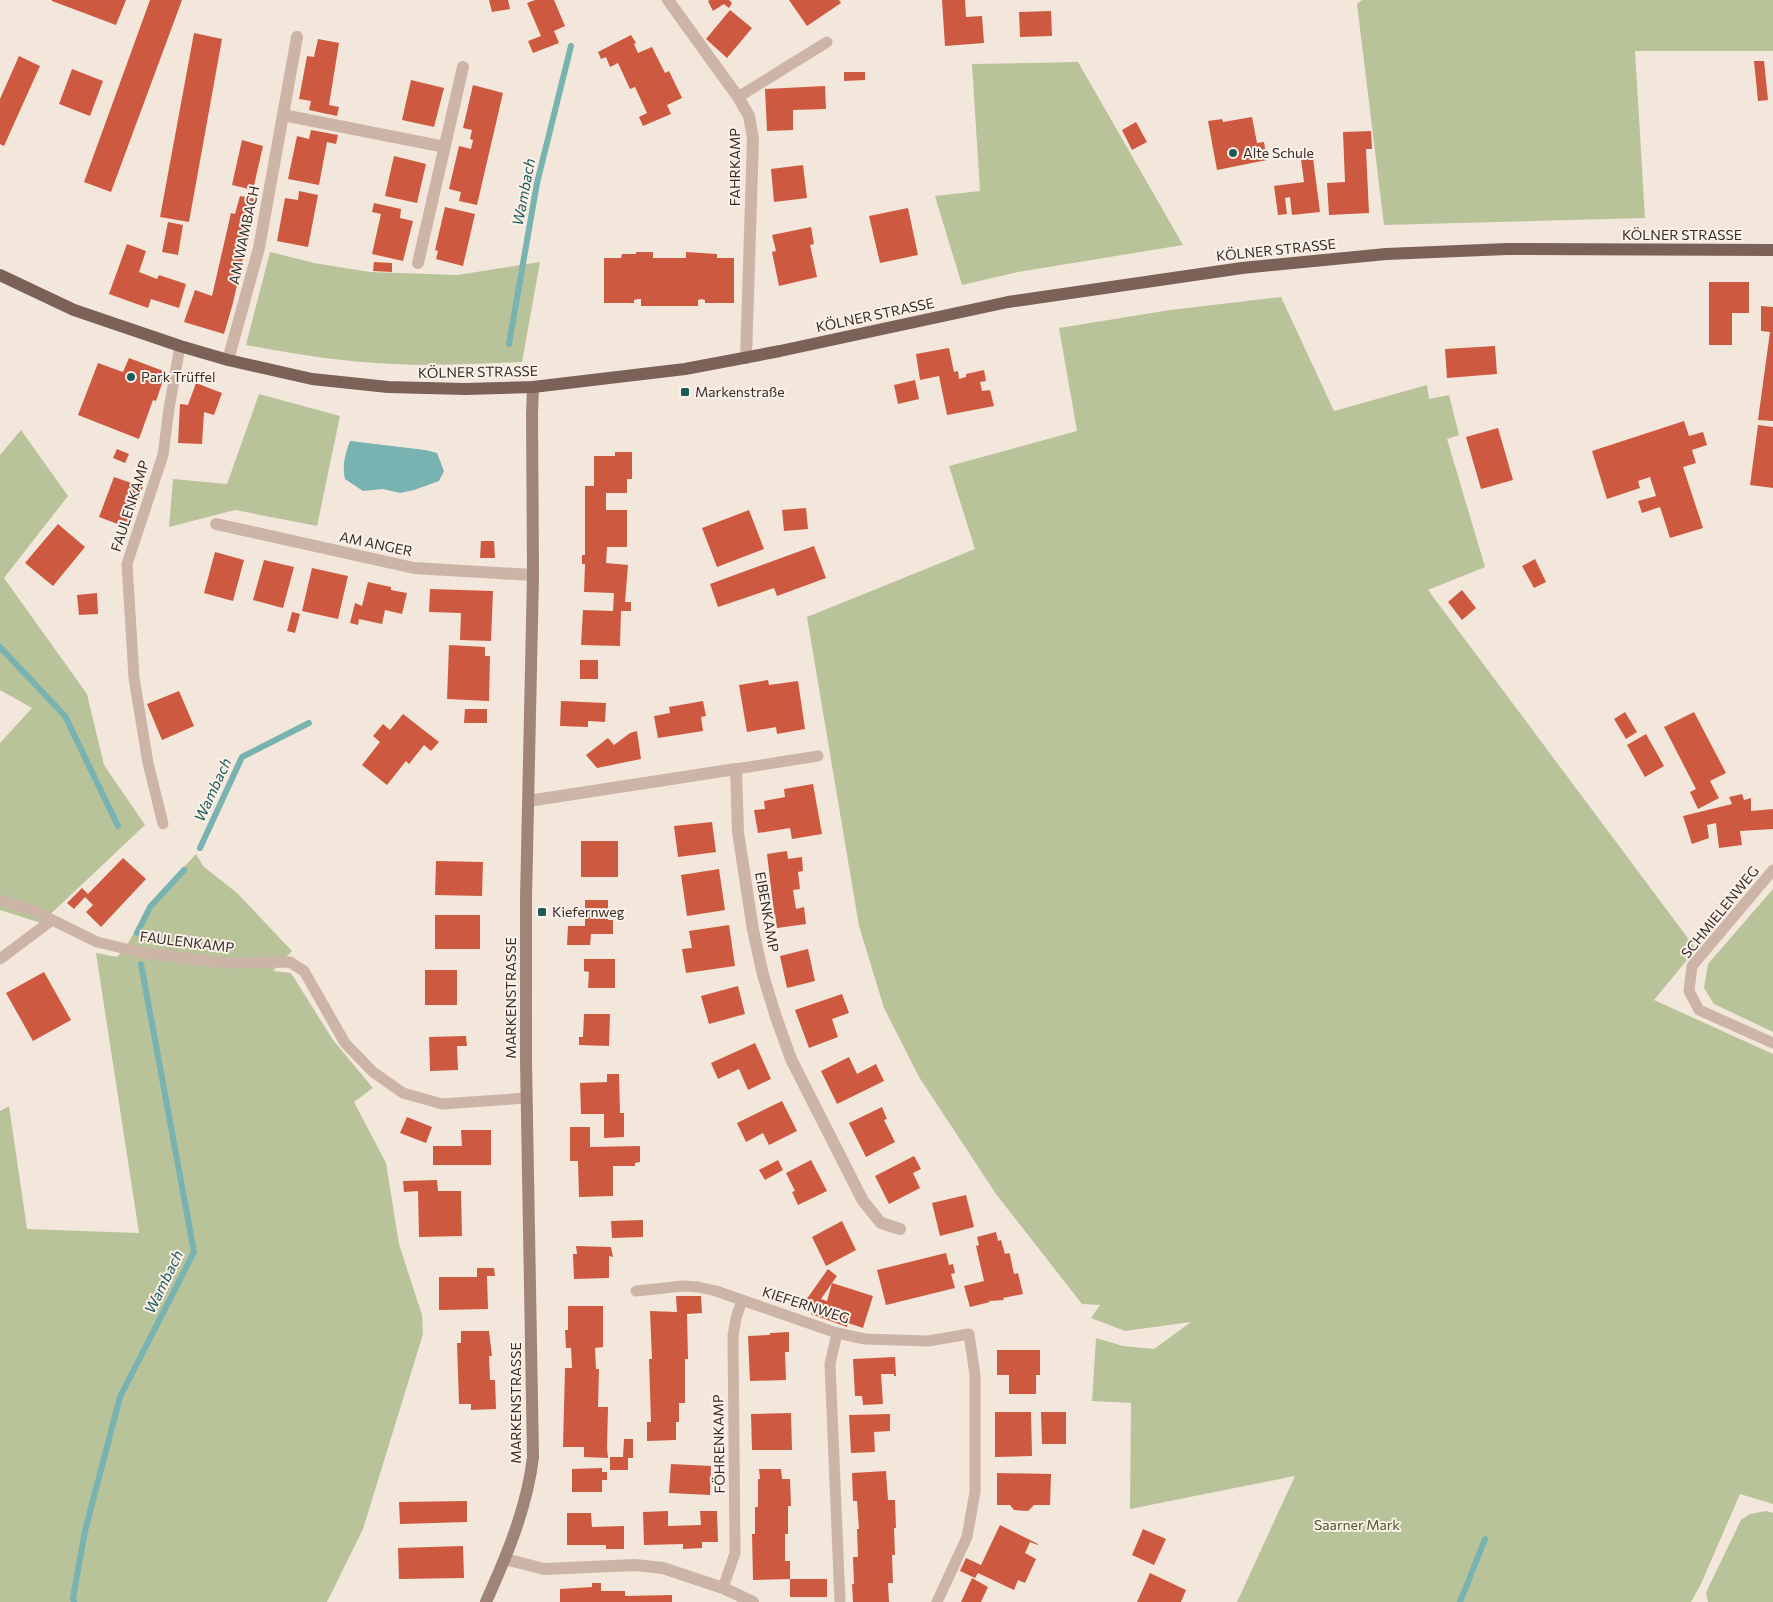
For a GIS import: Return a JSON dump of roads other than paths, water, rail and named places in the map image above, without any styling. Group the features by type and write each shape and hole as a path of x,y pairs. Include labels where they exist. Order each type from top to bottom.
{"main road":[{"name":"KÖLNER STRASSE","path":"0,275 74,310 180,346 228,360 312,379 388,387 465,389 533,387 684,369 746,358 1008,302 1242,268 1386,254 1489,250 1773,250"}],"street":[{"name":"FAHRKAMP","path":"668,0 738,97 749,116 753,139 746,358"},
{"name":"AM WAMBACH","path":"228,360 259,248 297,37"},
{"path":"418,263 463,67"},
{"path":"283,115 445,147"},
{"name":"MARKENSTRASSE","path":"486,1602 505,1559 524,1506 533,1457 526,1098 526,899 533,575 533,387"},
{"name":"AM ANGER","path":"216,524 414,568 533,575"},
{"path":"528,801 736,769"},
{"name":"EIBENKAMP","path":"736,769 738,832 752,921 763,975 776,1017 791,1058 862,1201 880,1223 900,1229"},
{"path":"505,1559 544,1568 635,1565 663,1568 723,1588 753,1602"}],"lane":[{"path":"738,97 827,42"},
{"name":"FAULENKAMP","path":"163,824 148,763 134,678 127,564 163,455 168,410 180,346"},
{"path":"736,769 818,756"},
{"name":"SCHMIELENWEG","path":"1773,870 1692,966 1689,991 1699,1010 1773,1043"},
{"name":"FAULENKAMP","path":"0,900 32,910 97,942 139,952 226,963 290,962 304,971 345,1043 373,1072 403,1093 442,1104 526,1098"},
{"path":"0,959 52,920"},
{"name":"KIEFERNWEG","path":"636,1291 698,1287 716,1291 837,1333 864,1339 928,1341 969,1334 975,1375 975,1492 967,1537 937,1602"},
{"name":"FÖHRENKAMP","path":"723,1588 735,1553 732,1336 742,1300"},
{"path":"837,1333 830,1364 840,1602"}],"water":[{"path":"350,441 437,453 444,471 439,481 414,490 400,493 383,489 363,491 345,479 344,460"}],"waterway":[{"name":"Wambach","path":"509,344 537,183 571,46"},
{"path":"0,647 65,716 118,826"},
{"name":"Wambach","path":"200,848 242,757 309,723"},
{"name":"Wambach","path":"137,933 150,907 184,870"},
{"name":"Wambach","path":"74,1602 73,1598 85,1531 120,1397 194,1252 141,964"},
{"path":"1460,1602 1485,1539"}],"place":[{"name":"Alte Schule","path":"1233,153"},
{"name":"Park Trüffel","path":"131,377"},
{"name":"Markenstraße","path":"685,392"},
{"name":"Kiefernweg","path":"542,912"}],"park label":[{"name":"Saarner Mark","path":"1357,1525"}]}
